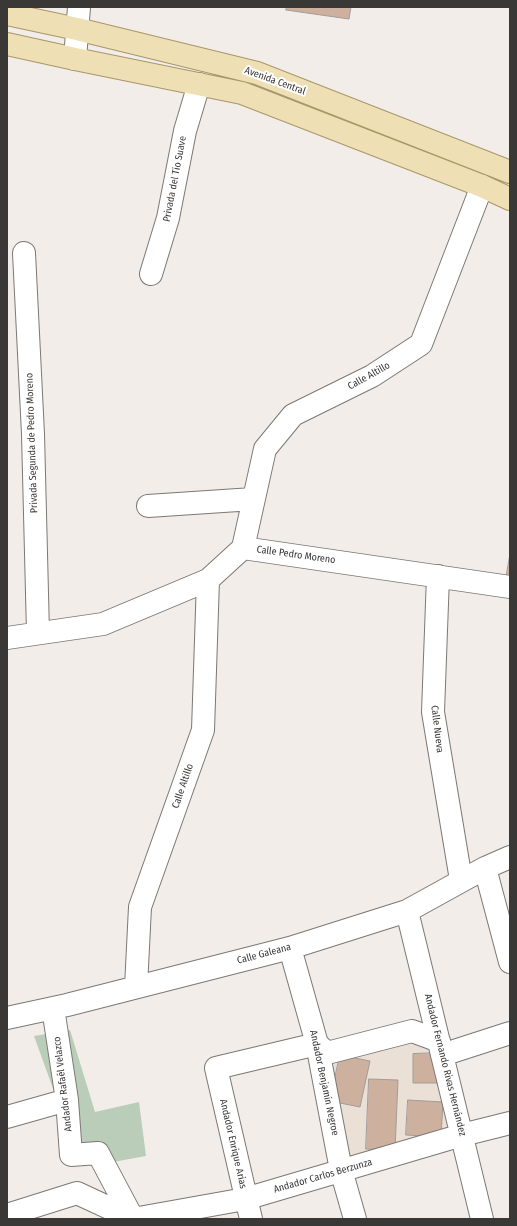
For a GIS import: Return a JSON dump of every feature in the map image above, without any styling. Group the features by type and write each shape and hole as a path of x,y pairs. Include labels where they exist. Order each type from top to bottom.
{"main road":[{"name":"Avenida Central","path":"7,14 77,29 257,73 510,172"},
{"path":"7,44 242,93 482,186 510,199"}],"street":[{"path":"75,59 79,7"},
{"name":"Privada del Tio Suave","path":"151,274 168,218 185,131 199,84"},
{"name":"Calle Altillo","path":"243,548 265,449 293,415 372,376 422,344 482,186"},
{"name":"Privada Segunda de Pedro Moreno","path":"24,253 33,434 38,633"},
{"path":"148,506 254,499"},
{"name":"Calle Pedro Moreno","path":"7,638 103,624 208,580 243,548 510,587"},
{"name":"Calle Nueva","path":"438,576 433,712 461,880"},
{"name":"Calle Altillo","path":"136,988 140,907 202,730 208,580"},
{"name":"Calle Galeana","path":"7,1018 136,988 290,948 406,910 485,868 510,858"},
{"path":"485,868 510,962"},
{"name":"Andador Fernando Rivas Hernández","path":"406,910 482,1219"},
{"name":"Andador Benjamín Negroe","path":"290,948 317,1044 341,1170 355,1219"},
{"name":"Andador Rafaél Velazco","path":"53,1008 67,1100 71,1155 98,1153 133,1219"},
{"path":"317,1044 327,1053 412,1031 440,1048 510,1033"},
{"name":"Andador Enrique Arias","path":"248,1209 216,1068 317,1044"},
{"path":"7,1117 67,1100"},
{"name":"Andador Carlos Berzunza","path":"133,1219 248,1209 341,1170 462,1135 510,1123"},
{"path":"7,1215 76,1193 133,1219"}],"shaded area":[{"path":"409,1035 438,1046 453,1135 345,1166 319,1058"}],"green space":[{"path":"70,1030 95,1112 139,1102 146,1156 113,1162 72,1149 55,1094 34,1036"}],"building":[{"path":"287,7 351,7 349,19 286,10"},
{"path":"510,554 510,579 506,579"},
{"path":"437,1053 438,1083 413,1083 413,1054"},
{"path":"340,1055 370,1061 360,1107 330,1101"},
{"path":"369,1079 398,1080 395,1150 366,1149"},
{"path":"408,1100 443,1102 441,1137 406,1135"}]}
